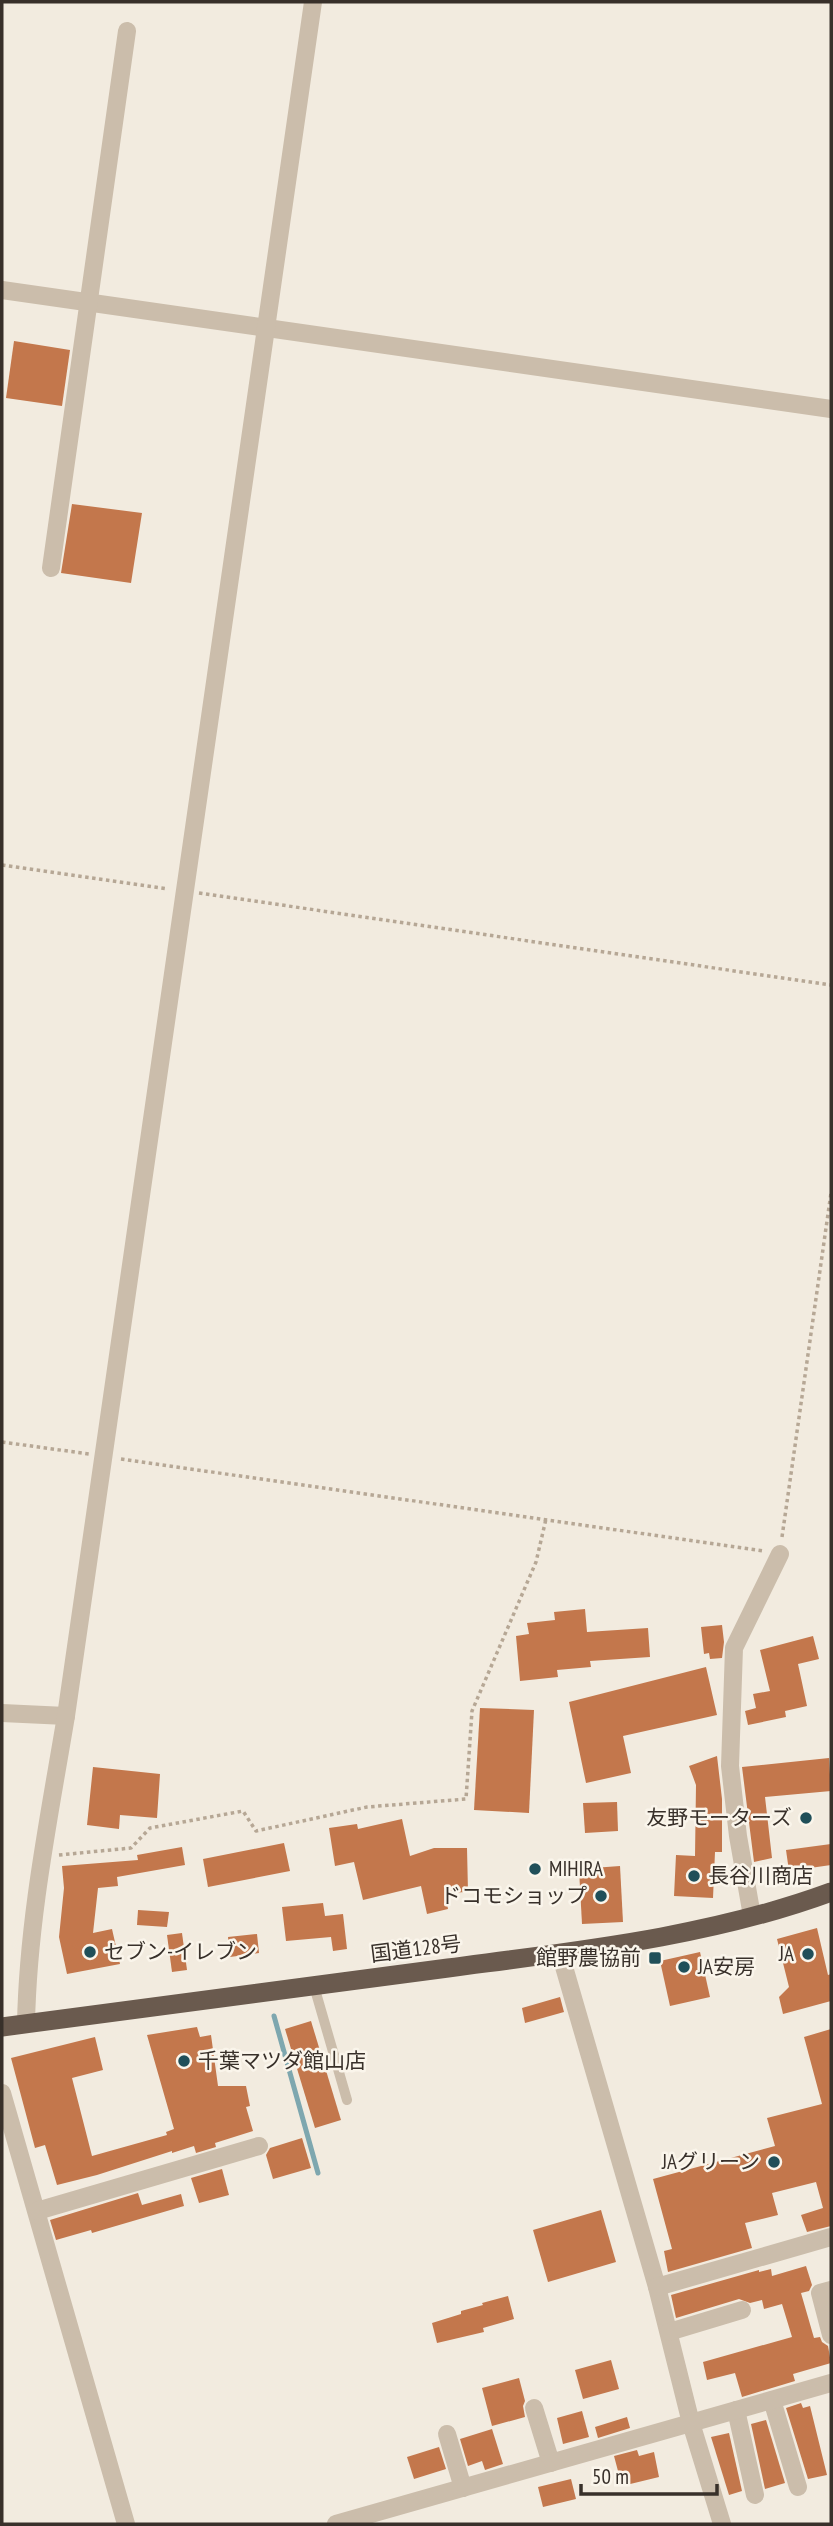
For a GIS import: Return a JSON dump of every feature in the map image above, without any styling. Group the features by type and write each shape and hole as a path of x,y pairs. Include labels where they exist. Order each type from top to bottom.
{"highway":[{"name":"国道128号","path":"2,2027 560,1953 668,1936 752,1916 831,1892"}],"street":[{"path":"26,2024 27,1972 42,1857 66,1716 313,2"},
{"path":"51,568 128,31"},
{"path":"2,290 831,409"},
{"path":"752,1916 738,1836 730,1766 734,1648 780,1553"},
{"path":"2,1713 66,1716"},
{"path":"560,1953 657,2287 691,2423 722,2524"},
{"path":"2,2093 126,2524"},
{"path":"37,2211 258,2146"},
{"path":"657,2287 831,2237"},
{"path":"831,2290 820,2293 831,2335"},
{"path":"669,2332 742,2310"},
{"path":"336,2524 831,2383"},
{"path":"772,2400 798,2487"},
{"path":"534,2408 551,2463"},
{"path":"736,2410 755,2495"},
{"path":"447,2434 463,2488"}],"lane":[{"path":"314,1986 347,2100"}],"path":[{"path":"2,865 831,985"},
{"path":"2,1442 780,1553 831,1193"},
{"path":"42,1857 131,1848 150,1828 243,1811 256,1831 368,1807 466,1798 471,1710 536,1562 546,1519"}],"building":[{"path":"14,341 70,350 62,406 6,398"},
{"path":"72,504 142,513 131,583 61,573"},
{"path":"585,1609 587,1632 648,1628 650,1657 590,1661 591,1667 557,1670 558,1677 520,1681 516,1636 529,1634 527,1623 555,1620 554,1612"},
{"path":"722,1625 722,1658 710,1659 709,1653 704,1654 701,1627"},
{"path":"813,1636 819,1659 798,1664 807,1706 785,1711 786,1717 748,1725 745,1711 756,1708 753,1694 770,1691 760,1650"},
{"path":"706,1667 717,1715 623,1736 631,1773 586,1783 569,1702"},
{"path":"480,1708 534,1710 529,1813 474,1810"},
{"path":"717,1756 722,1799 722,1852 715,1852 713,1898 674,1896 676,1855 695,1856 696,1785 689,1766"},
{"path":"829,1758 831,1791 765,1797 772,1858 754,1862 742,1767"},
{"path":"93,1767 160,1774 157,1818 120,1815 119,1829 87,1825"},
{"path":"617,1802 618,1831 585,1833 583,1803"},
{"path":"402,1819 410,1856 434,1848 467,1848 468,1892 445,1893 448,1909 427,1914 421,1886 363,1900 354,1862 335,1866 329,1828 357,1824 358,1829"},
{"path":"284,1843 290,1871 208,1887 203,1859"},
{"path":"831,1844 831,1865 789,1871 786,1850"},
{"path":"182,1847 185,1865 117,1877 118,1886 98,1888 93,1933 112,1929 120,1964 67,1974 59,1937 64,1888 62,1866 138,1860 137,1855"},
{"name":"ドコモショップ","path":"620,1866 623,1922 582,1924 579,1869"},
{"path":"323,1903 325,1916 343,1914 347,1949 333,1951 331,1937 286,1941 282,1907"},
{"path":"138,1910 169,1912 167,1927 137,1925"},
{"path":"817,1928 828,1975 831,1974 831,2001 783,2014 779,1997 789,1987 777,1939"},
{"path":"182,1933 187,1970 172,1972 167,1935"},
{"path":"257,1934 259,1953 230,1957 228,1937"},
{"path":"700,1952 710,1997 670,2006 660,1961"},
{"path":"560,1997 564,2012 525,2023 522,2008"},
{"path":"311,2021 341,2120 315,2128 285,2029"},
{"path":"197,2027 200,2037 211,2035 218,2086 246,2086 250,2106 246,2107 253,2131 215,2143 216,2147 196,2153 194,2146 172,2151 57,2185 45,2145 35,2148 11,2058 95,2037 103,2070 72,2078 92,2156 167,2135 166,2132 174,2129 147,2035"},
{"name":"JAグリーン","path":"831,2029 831,2226 807,2232 801,2215 823,2208 816,2182 772,2193 778,2215 745,2223 752,2248 668,2272 664,2251 672,2249 653,2179 775,2146 767,2118 822,2104 804,2037"},
{"path":"302,2138 311,2168 273,2179 266,2155 270,2148"},
{"path":"222,2169 229,2195 199,2203 191,2178"},
{"path":"138,2193 142,2205 181,2194 184,2206 92,2233 91,2230 56,2240 50,2220"},
{"path":"601,2210 616,2262 548,2282 533,2230"},
{"path":"806,2266 812,2285 809,2291 801,2293 814,2338 820,2337 828,2346 831,2363 793,2374 795,2381 742,2397 735,2373 707,2380 703,2362 792,2337 782,2304 764,2309 762,2300 750,2303 739,2299 676,2318 671,2295 759,2270 771,2269 772,2276"},
{"path":"508,2296 514,2319 483,2328 484,2332 437,2343 432,2323 461,2314 461,2311 483,2305 482,2303"},
{"path":"611,2360 619,2389 583,2399 575,2370"},
{"path":"519,2378 525,2401 525,2417 492,2426 482,2388"},
{"path":"801,2403 803,2408 810,2406 827,2475 808,2479 786,2408"},
{"path":"582,2411 589,2437 563,2444 557,2418"},
{"path":"627,2417 630,2428 598,2438 595,2427"},
{"path":"766,2420 785,2483 765,2489 751,2424"},
{"path":"492,2429 503,2464 485,2470 482,2461 468,2466 460,2439"},
{"path":"729,2433 742,2491 729,2495 711,2437"},
{"path":"439,2447 446,2469 414,2479 407,2457"},
{"path":"637,2450 639,2456 654,2452 659,2477 622,2486 614,2456"},
{"path":"571,2479 576,2499 543,2507 538,2487"}],"waterway":[{"path":"274,2016 318,2173"}],"place":[{"name":"友野モーターズ","path":"806,1818"},
{"name":"MIHIRA","path":"535,1869"},
{"name":"長谷川商店","path":"694,1876"},
{"name":"ドコモショップ","path":"601,1896"},
{"name":"セブン-イレブン","path":"90,1952"},
{"name":"JA","path":"808,1954"},
{"name":"館野農協前","path":"655,1958"},
{"name":"JA安房","path":"684,1967"},
{"name":"千葉マツダ館山店","path":"184,2061"},
{"name":"JAグリーン","path":"774,2162"}]}
